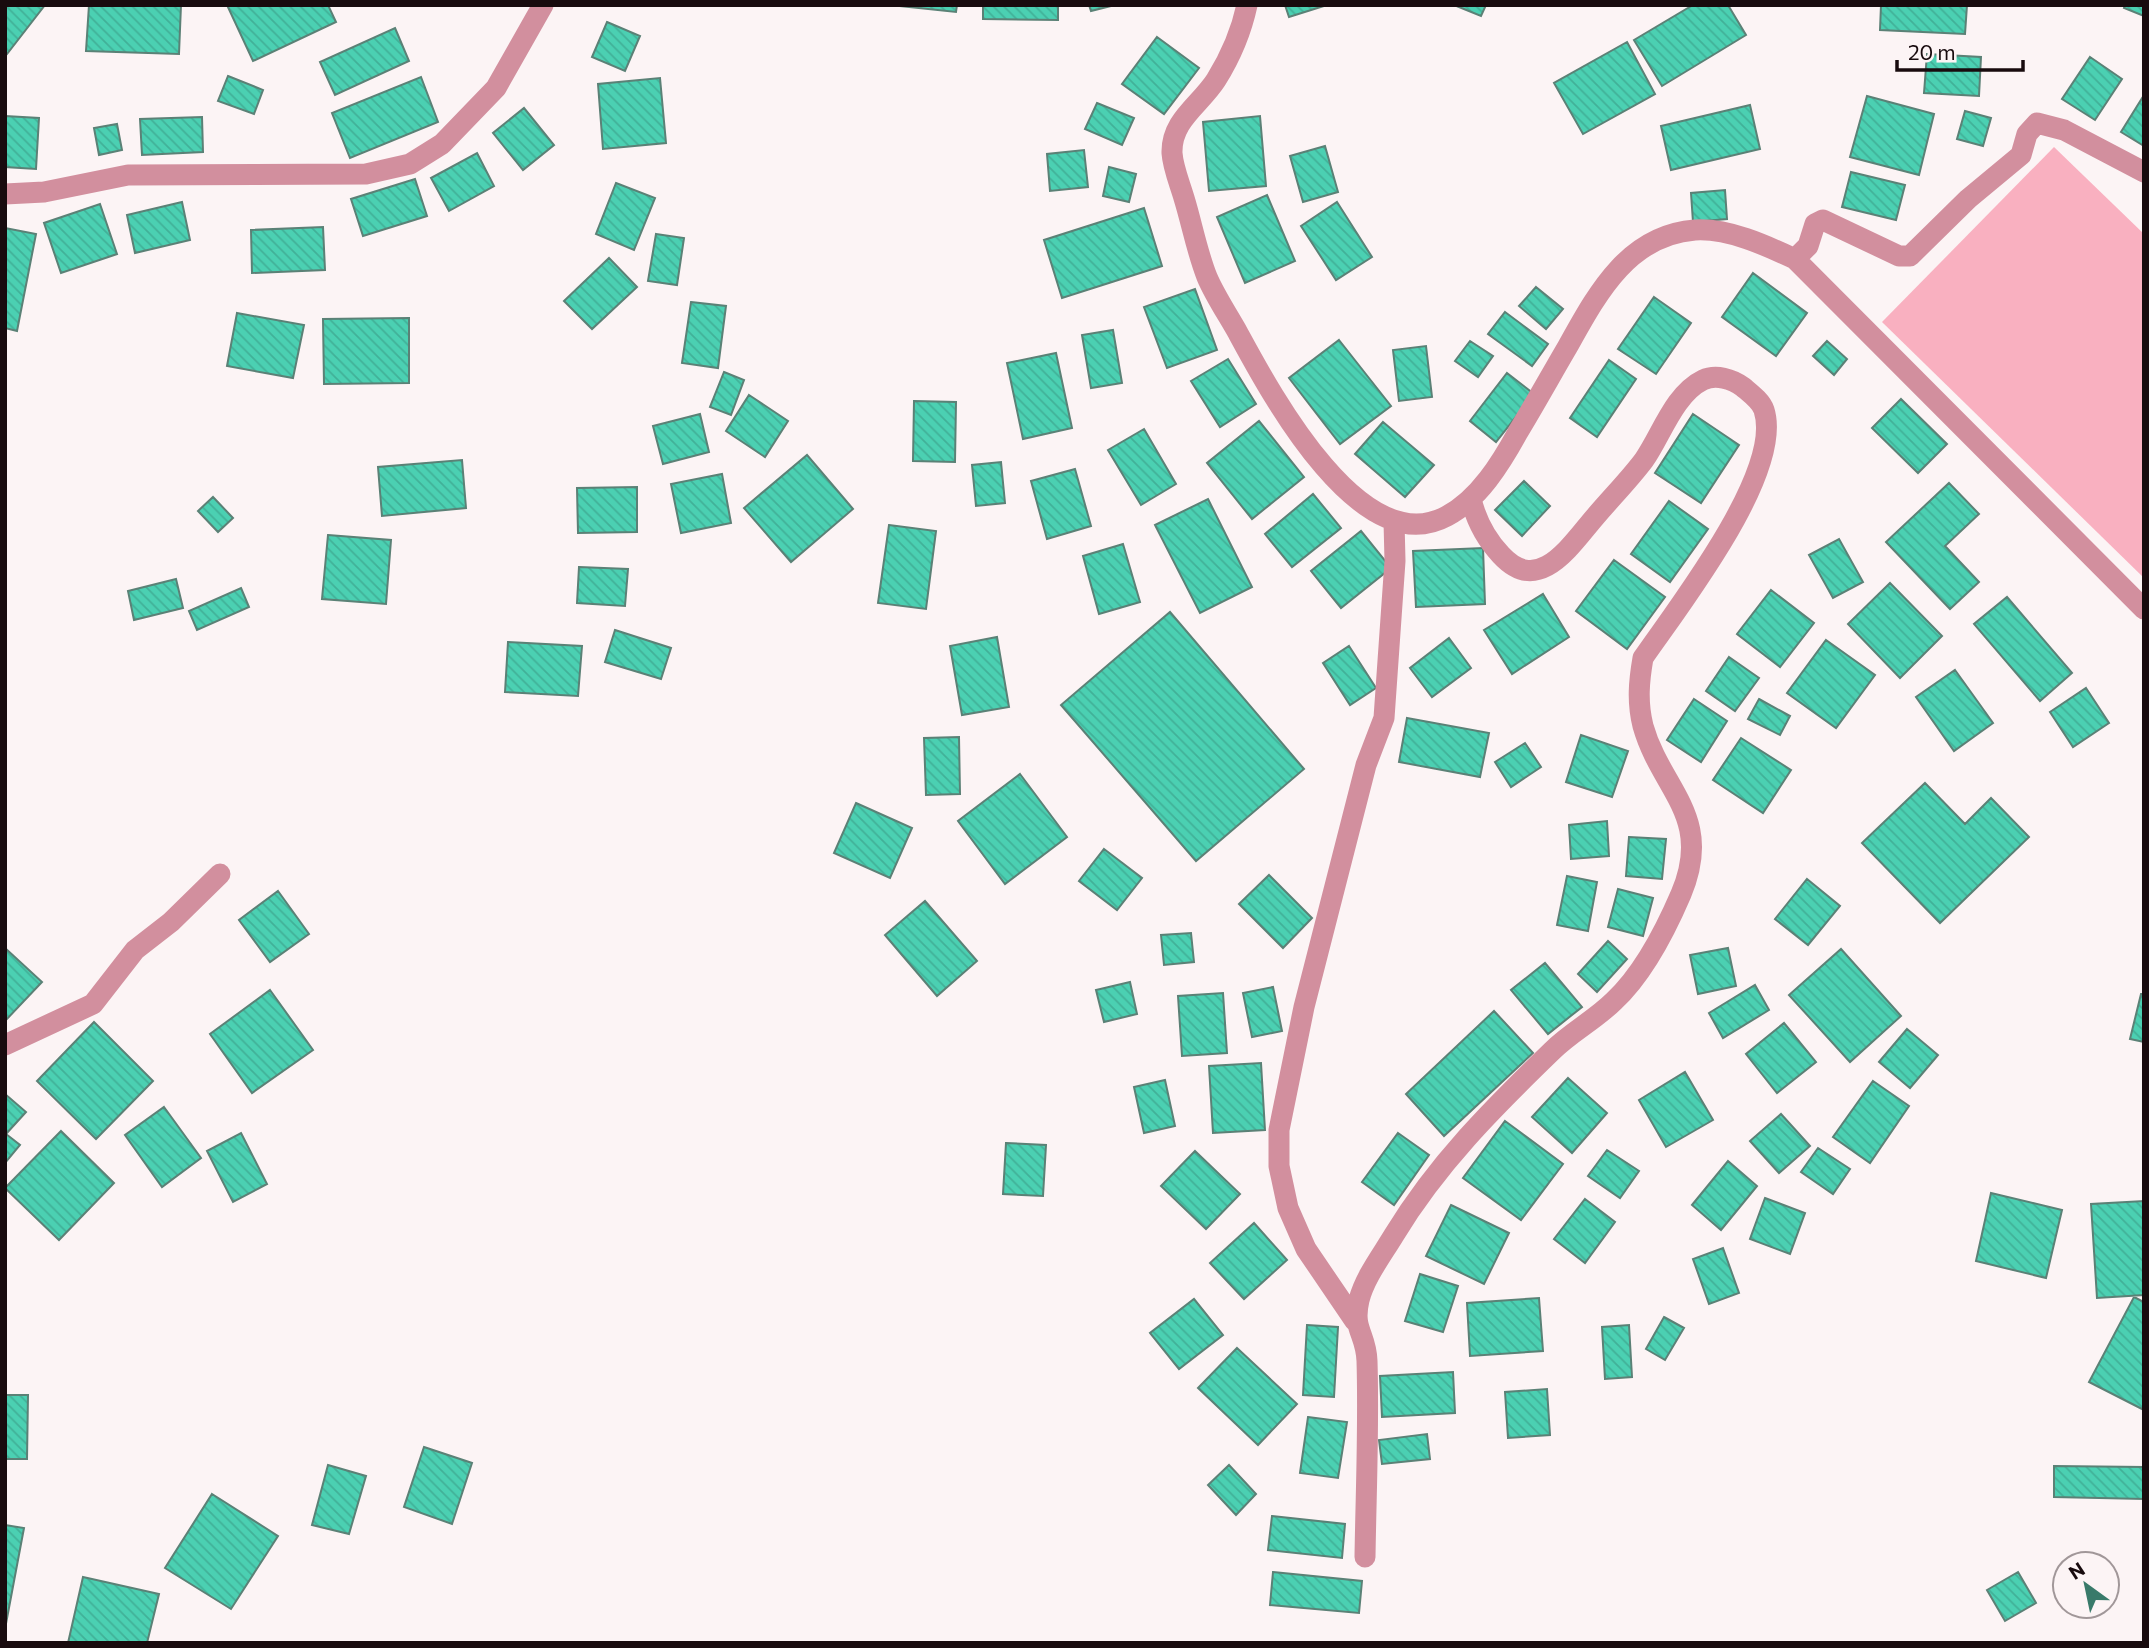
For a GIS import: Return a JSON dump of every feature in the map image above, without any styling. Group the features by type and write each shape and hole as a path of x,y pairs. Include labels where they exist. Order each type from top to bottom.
{"street":[{"path":"5,194 44,192 128,175 366,174 410,164 442,144 496,88 544,5"},
{"path":"1247,5 1240,34 1228,61 1176,131 1172,156 1207,276 1279,408 1349,491 1394,522 1411,525 1427,523 1446,517 1471,499 1510,446 1611,274 1639,250 1670,235 1697,230 1761,244 1795,260 2144,609"},
{"path":"1795,260 1808,246 1815,225 1823,220 1899,256 1910,256 1968,200 2021,155 2027,134 2037,123 2064,130 2144,172"},
{"path":"1355,1321 1360,1297 1376,1265 1437,1170 1496,1104 1559,1044 1614,1001 1631,982 1681,894 1691,864 1692,837 1676,791 1644,728 1639,685 1643,658 1736,524 1764,449 1767,423 1763,407 1738,384 1718,377 1705,379 1693,387 1680,401 1643,461 1561,556 1541,569 1525,572 1511,566 1482,529 1471,499"},
{"path":"1365,1557 1369,1421 1366,1345 1355,1321 1306,1249 1288,1208 1279,1166 1279,1130 1292,1053 1366,765 1384,718 1395,561 1394,522"},
{"path":"5,1045 93,1004 135,950 171,922 220,874"}],"shaded area":[{"path":"2054,147 2144,234 2144,578 1882,322"}],"building":[{"path":"5,5 45,5 7,54 5,53"},
{"path":"89,5 181,5 179,54 86,51"},
{"path":"227,5 328,5 336,22 253,61"},
{"path":"890,5 957,5 956,12"},
{"path":"983,5 1058,5 1058,20 983,19"},
{"path":"1089,5 1115,5 1091,11"},
{"path":"1285,5 1327,5 1289,17"},
{"path":"1454,5 1486,5 1481,16"},
{"path":"1693,5 1728,5 1746,35 1662,86 1634,40"},
{"path":"1881,5 1967,5 1965,34 1880,30"},
{"path":"2125,5 2144,5 2144,16 2124,8"},
{"path":"607,22 640,36 625,71 592,57"},
{"path":"395,28 409,61 335,95 320,62"},
{"path":"1157,37 1199,68 1164,114 1122,84"},
{"path":"1627,42 1655,94 1583,134 1554,83"},
{"path":"1927,54 1981,57 1979,96 1924,93"},
{"path":"2090,57 2122,79 2095,120 2062,99"},
{"path":"228,76 263,90 254,114 218,101"},
{"path":"421,77 438,122 350,158 332,113"},
{"path":"660,78 666,143 603,149 598,84"},
{"path":"2144,95 2144,146 2121,132"},
{"path":"1867,96 1934,114 1919,175 1850,157"},
{"path":"1097,103 1134,118 1122,145 1085,129"},
{"path":"1750,105 1760,149 1671,170 1661,126"},
{"path":"524,108 554,145 523,170 493,133"},
{"path":"1965,111 1991,118 1983,146 1957,139"},
{"path":"5,116 39,118 36,169 5,167"},
{"path":"1260,116 1266,186 1209,191 1203,122"},
{"path":"202,117 203,152 142,155 140,119"},
{"path":"117,124 122,150 99,155 94,128"},
{"path":"1325,146 1338,192 1303,202 1290,156"},
{"path":"1084,150 1088,187 1050,191 1047,154"},
{"path":"477,153 494,186 449,211 431,178"},
{"path":"1109,167 1136,174 1129,202 1103,196"},
{"path":"1851,172 1905,185 1896,220 1842,207"},
{"path":"415,179 427,216 363,236 351,199"},
{"path":"616,183 655,198 634,250 596,234"},
{"path":"1725,190 1727,219 1693,222 1691,193"},
{"path":"1267,195 1295,261 1245,283 1217,217"},
{"path":"182,202 190,240 135,253 127,215"},
{"path":"1337,202 1372,257 1336,280 1301,226"},
{"path":"100,204 117,254 61,273 44,223"},
{"path":"1144,208 1162,266 1062,298 1044,240"},
{"path":"323,227 325,270 252,273 251,230"},
{"path":"5,228 36,234 17,331 5,328"},
{"path":"656,234 684,238 677,285 648,281"},
{"path":"609,258 637,287 592,329 564,301"},
{"path":"1753,273 1807,313 1776,356 1722,317"},
{"path":"1536,287 1563,309 1546,329 1519,306"},
{"path":"1195,289 1217,350 1167,368 1144,307"},
{"path":"1654,297 1691,323 1656,374 1618,349"},
{"path":"691,302 726,306 718,368 682,363"},
{"path":"1505,312 1548,344 1532,366 1488,334"},
{"path":"237,313 304,325 293,378 227,366"},
{"path":"409,318 409,383 324,384 323,319"},
{"path":"1113,330 1122,383 1091,388 1082,335"},
{"path":"1339,340 1391,406 1340,444 1289,378"},
{"path":"1470,341 1493,356 1478,377 1455,361"},
{"path":"1827,341 1847,359 1834,375 1813,356"},
{"path":"1426,346 1432,397 1399,401 1393,350"},
{"path":"1056,353 1072,428 1023,439 1007,363"},
{"path":"1228,359 1256,404 1220,427 1191,381"},
{"path":"1609,360 1636,379 1597,437 1570,418"},
{"path":"724,372 744,380 731,415 710,407"},
{"path":"1507,373 1534,394 1496,442 1470,421"},
{"path":"749,395 788,421 765,457 726,431"},
{"path":"1901,399 1947,444 1918,473 1872,428"},
{"path":"914,401 956,402 955,462 913,461"},
{"path":"700,414 709,452 663,464 653,426"},
{"path":"1693,414 1739,445 1701,503 1655,473"},
{"path":"1259,421 1304,477 1252,519 1207,463"},
{"path":"1383,422 1434,465 1405,497 1355,454"},
{"path":"1144,429 1176,484 1141,505 1108,450"},
{"path":"807,455 853,509 791,562 744,508"},
{"path":"462,460 466,508 382,516 378,467"},
{"path":"1001,462 1005,503 976,506 972,465"},
{"path":"1075,469 1091,526 1047,539 1031,481"},
{"path":"722,474 731,523 681,533 671,484"},
{"path":"1524,481 1550,506 1522,536 1495,510"},
{"path":"1949,483 1979,514 1945,546 1979,582 1950,609 1886,542"},
{"path":"637,487 637,532 578,533 577,488"},
{"path":"1313,494 1341,528 1292,567 1265,534"},
{"path":"213,497 233,518 218,532 198,511"},
{"path":"1208,499 1252,587 1200,613 1155,525"},
{"path":"1669,501 1708,529 1670,582 1631,554"},
{"path":"889,525 936,531 926,609 878,603"},
{"path":"1361,531 1391,568 1341,608 1311,571"},
{"path":"328,535 391,540 386,604 322,599"},
{"path":"1839,539 1863,582 1833,598 1809,555"},
{"path":"1123,544 1140,602 1099,614 1083,556"},
{"path":"1483,548 1485,604 1416,607 1413,551"},
{"path":"1614,560 1665,597 1627,649 1576,611"},
{"path":"579,567 628,569 625,606 577,603"},
{"path":"176,579 183,608 134,620 128,591"},
{"path":"1890,583 1942,636 1900,678 1848,624"},
{"path":"241,588 249,607 197,630 189,611"},
{"path":"1771,590 1814,623 1780,667 1737,634"},
{"path":"1543,594 1569,637 1512,674 1484,630"},
{"path":"2007,597 2072,673 2040,701 1974,624"},
{"path":"1170,612 1304,769 1196,861 1061,705"},
{"path":"615,630 671,648 661,679 605,662"},
{"path":"997,637 1009,707 962,715 950,646"},
{"path":"1449,638 1471,668 1432,697 1410,668"},
{"path":"1826,640 1875,675 1836,728 1787,693"},
{"path":"508,642 582,646 578,696 505,692"},
{"path":"1349,646 1376,688 1350,705 1323,663"},
{"path":"1729,657 1759,678 1735,711 1706,691"},
{"path":"1955,670 1993,723 1954,751 1916,697"},
{"path":"2086,688 2109,723 2073,747 2050,712"},
{"path":"1694,699 1727,721 1701,762 1667,740"},
{"path":"1759,699 1790,716 1780,735 1748,719"},
{"path":"1407,718 1489,733 1480,777 1399,762"},
{"path":"1581,735 1628,751 1612,797 1566,782"},
{"path":"959,737 960,794 926,795 924,738"},
{"path":"1741,738 1791,770 1763,813 1713,780"},
{"path":"1525,743 1541,767 1511,787 1495,762"},
{"path":"1020,774 1067,837 1005,884 958,821"},
{"path":"1925,783 1965,824 1991,798 2029,837 1940,923 1862,843"},
{"path":"856,803 912,828 890,878 834,853"},
{"path":"1607,821 1609,856 1571,859 1569,825"},
{"path":"1629,837 1666,839 1662,879 1626,876"},
{"path":"1104,849 1142,878 1117,910 1079,881"},
{"path":"1269,875 1312,918 1283,948 1239,904"},
{"path":"1567,876 1597,882 1588,931 1557,925"},
{"path":"1807,879 1840,906 1808,945 1775,919"},
{"path":"1618,889 1653,898 1643,936 1608,927"},
{"path":"278,891 309,934 270,962 239,920"},
{"path":"925,901 977,961 937,996 885,935"},
{"path":"1191,933 1194,962 1164,965 1161,935"},
{"path":"1608,941 1627,959 1597,992 1578,974"},
{"path":"5,948 42,982 5,1021"},
{"path":"1728,948 1736,986 1698,994 1690,955"},
{"path":"1841,949 1901,1016 1850,1062 1789,995"},
{"path":"1545,963 1582,1007 1548,1034 1511,990"},
{"path":"1130,982 1137,1014 1104,1022 1096,990"},
{"path":"1755,985 1769,1010 1723,1038 1709,1013"},
{"path":"1273,987 1282,1031 1252,1037 1243,993"},
{"path":"270,990 313,1050 252,1093 210,1034"},
{"path":"1223,993 1227,1053 1182,1056 1178,996"},
{"path":"2141,994 2144,994 2144,1042 2130,1039"},
{"path":"1494,1011 1533,1053 1444,1136 1406,1094"},
{"path":"94,1022 153,1081 96,1139 37,1081"},
{"path":"1784,1023 1816,1062 1777,1093 1746,1054"},
{"path":"1907,1029 1938,1055 1910,1088 1879,1062"},
{"path":"1261,1063 1265,1130 1213,1133 1209,1066"},
{"path":"1685,1072 1713,1120 1666,1147 1639,1100"},
{"path":"1568,1078 1607,1113 1572,1153 1532,1117"},
{"path":"1165,1080 1175,1126 1144,1133 1134,1087"},
{"path":"1873,1081 1909,1106 1870,1163 1833,1137"},
{"path":"5,1094 26,1112 6,1134 20,1145 5,1163"},
{"path":"164,1107 201,1158 162,1187 125,1135"},
{"path":"1781,1114 1810,1146 1779,1173 1750,1141"},
{"path":"1505,1121 1563,1164 1521,1220 1463,1178"},
{"path":"61,1131 114,1183 59,1240 5,1188"},
{"path":"241,1133 267,1184 233,1202 207,1151"},
{"path":"1398,1133 1429,1155 1394,1205 1362,1182"},
{"path":"1006,1143 1046,1145 1043,1196 1003,1194"},
{"path":"1818,1148 1850,1169 1833,1194 1801,1172"},
{"path":"1607,1150 1639,1171 1620,1198 1588,1176"},
{"path":"1195,1151 1240,1194 1206,1229 1161,1186"},
{"path":"1728,1161 1757,1186 1721,1230 1692,1205"},
{"path":"1991,1193 2062,1210 2046,1278 1976,1261"},
{"path":"1765,1198 1805,1213 1790,1254 1750,1239"},
{"path":"1585,1199 1615,1222 1585,1263 1554,1239"},
{"path":"2144,1201 2144,1295 2097,1298 2091,1204"},
{"path":"1451,1205 1509,1233 1484,1284 1426,1256"},
{"path":"1254,1223 1287,1260 1244,1299 1210,1263"},
{"path":"1723,1248 1739,1293 1709,1304 1693,1259"},
{"path":"1420,1274 1458,1286 1443,1332 1405,1321"},
{"path":"2134,1297 2144,1302 2144,1410 2089,1382"},
{"path":"1539,1298 1543,1351 1470,1356 1467,1303"},
{"path":"1194,1299 1223,1335 1179,1369 1150,1333"},
{"path":"1664,1317 1684,1328 1665,1360 1646,1349"},
{"path":"1307,1325 1338,1327 1334,1397 1303,1395"},
{"path":"1629,1325 1632,1377 1605,1379 1602,1327"},
{"path":"1237,1348 1297,1404 1258,1445 1198,1388"},
{"path":"1453,1372 1455,1413 1382,1417 1380,1376"},
{"path":"1547,1389 1550,1435 1508,1438 1505,1392"},
{"path":"5,1395 28,1395 27,1459 5,1459"},
{"path":"1308,1417 1347,1422 1338,1478 1300,1473"},
{"path":"1427,1434 1430,1459 1382,1464 1379,1440"},
{"path":"424,1447 472,1463 452,1524 404,1507"},
{"path":"328,1465 366,1476 349,1534 312,1525"},
{"path":"1229,1465 1256,1494 1236,1515 1208,1485"},
{"path":"2054,1466 2144,1467 2144,1499 2054,1497"},
{"path":"212,1494 278,1536 231,1609 165,1568"},
{"path":"1272,1516 1345,1524 1342,1558 1268,1550"},
{"path":"5,1525 24,1528 5,1629"},
{"path":"1273,1572 1362,1581 1359,1613 1270,1605"},
{"path":"2018,1572 2036,1603 2005,1621 1987,1590"},
{"path":"83,1577 159,1594 147,1643 68,1643"}]}
